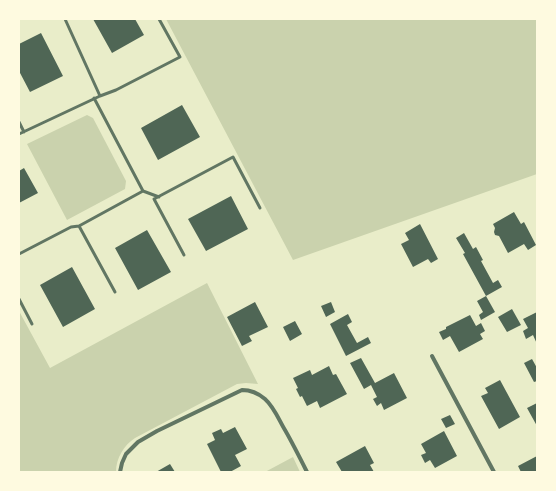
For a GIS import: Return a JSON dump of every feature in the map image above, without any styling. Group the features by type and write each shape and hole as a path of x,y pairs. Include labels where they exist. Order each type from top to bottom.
{"street":[{"path":"432,356 494,472"},
{"path":"120,472 126,454 138,442 156,431 242,390 255,392 264,397 269,403 276,413 307,472"}],"lane":[{"path":"64,19 100,96"},
{"path":"19,134 94,98 116,90 180,57 159,19"},
{"path":"94,98 143,190 159,196"},
{"path":"19,122 24,132"},
{"path":"184,255 154,199 233,157 260,208"},
{"path":"19,254 71,227 79,226 143,190"},
{"path":"79,226 115,292"},
{"path":"19,299 32,324"}],"green space":[{"path":"166,19 537,19 537,174 293,260"},
{"path":"87,115 93,118 126,181 125,189 67,220 27,144"},
{"path":"207,283 258,384 237,384 135,438 127,444 121,452 117,462 116,472 19,472 19,311 50,368"},
{"path":"293,457 300,472 265,472"}],"building":[{"path":"93,19 135,19 144,35 112,53"},
{"path":"41,33 63,76 30,92 19,71 19,44"},
{"path":"182,105 200,137 158,160 141,128"},
{"path":"24,168 38,193 19,203 19,171"},
{"path":"231,196 248,229 206,251 188,219"},
{"path":"514,212 521,224 524,222 536,245 528,250 524,244 508,253 499,236 495,235 495,228 493,224"},
{"path":"420,224 438,259 431,263 428,259 413,267 401,244 409,240 405,233"},
{"path":"147,230 171,272 138,290 115,248"},
{"path":"464,233 473,249 476,247 483,260 481,261 493,283 498,280 502,287 486,296 456,238"},
{"path":"72,267 95,309 63,327 40,285"},
{"path":"486,296 495,312 481,320 479,315 483,312 477,301"},
{"path":"255,302 268,327 249,336 252,341 242,346 227,317"},
{"path":"331,302 335,312 326,317 321,306"},
{"path":"512,309 521,325 507,332 498,317"},
{"path":"537,312 537,344 533,335 526,339 523,331 528,328 523,319"},
{"path":"348,314 352,322 347,325 357,343 368,337 371,343 346,356 330,324"},
{"path":"470,315 476,326 481,323 485,331 480,334 483,339 459,352 450,336 443,340 439,332"},
{"path":"295,321 302,334 290,341 283,327"},
{"path":"361,358 375,383 394,373 407,398 384,410 381,403 377,406 373,399 377,397 371,385 364,389 350,363"},
{"path":"532,359 537,368 537,381 534,382 524,363"},
{"path":"329,366 333,375 336,374 347,394 320,408 317,401 307,406 302,396 300,397 296,389 298,388 293,378 310,370 312,375"},
{"path":"500,380 520,417 499,429 481,396 488,393 485,388"},
{"path":"537,403 537,426 527,408"},
{"path":"450,415 455,424 446,428 441,419"},
{"path":"235,427 247,449 235,455 241,466 230,472 221,472 207,444 215,440 212,433 221,429 223,433"},
{"path":"444,431 457,456 435,468 430,460 425,463 421,455 426,453 421,444"},
{"path":"365,446 374,463 370,465 374,472 342,472 336,462"},
{"path":"537,456 537,472 521,472 518,466"},
{"path":"170,464 175,472 156,472"}]}
